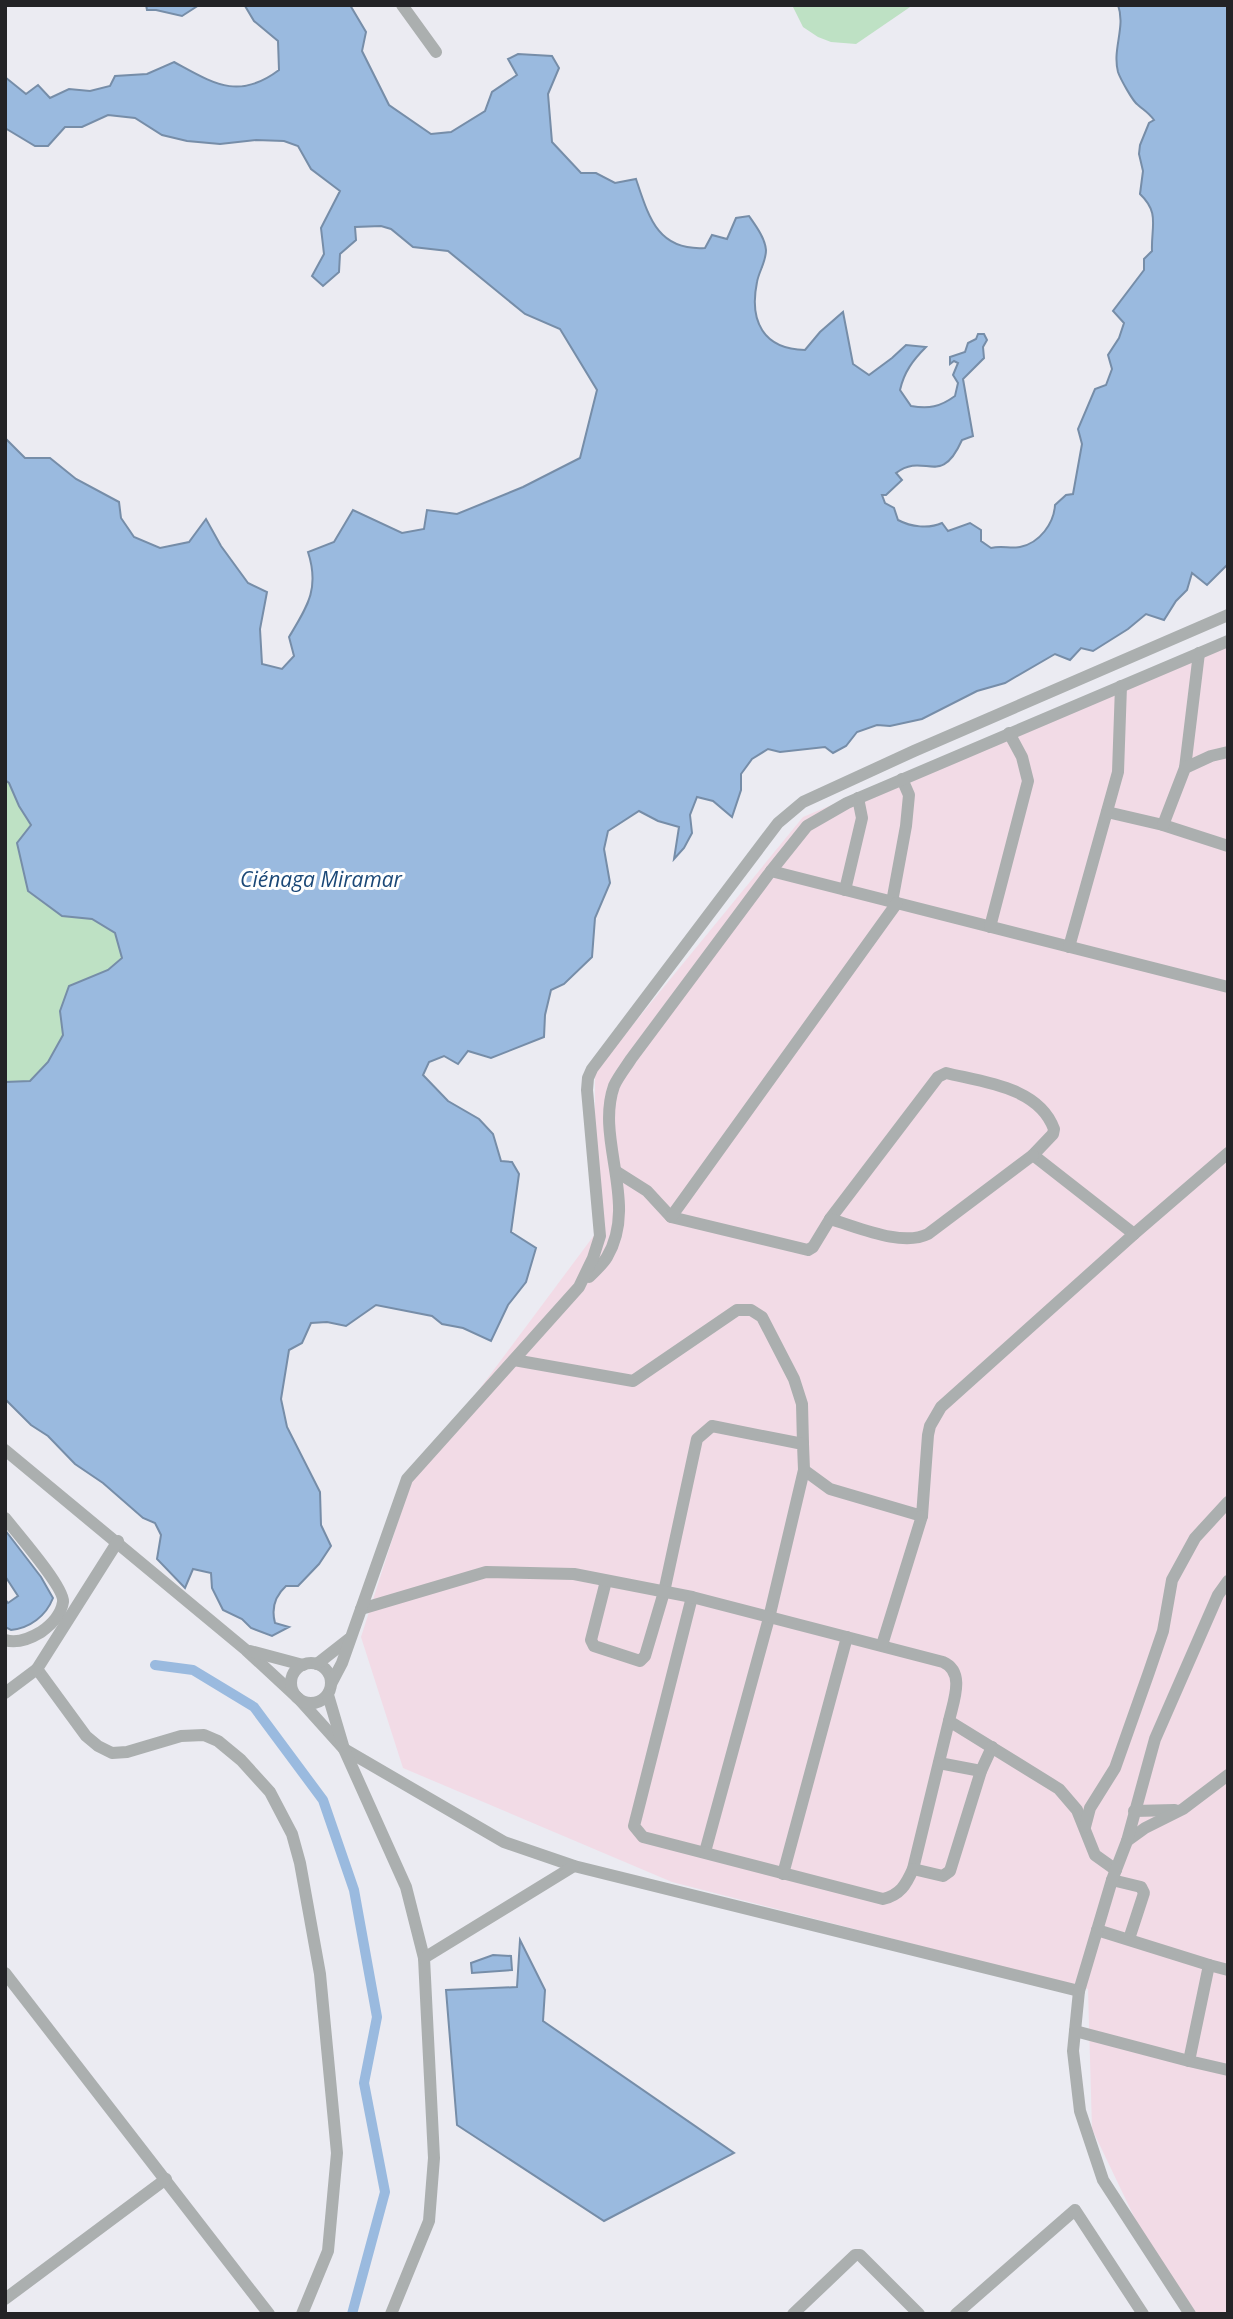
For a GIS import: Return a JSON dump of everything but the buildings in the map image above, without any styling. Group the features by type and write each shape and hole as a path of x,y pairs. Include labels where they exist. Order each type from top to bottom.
{"street":[{"path":"402,5 436,52"},
{"path":"579,1287 600,1236 587,1090 592,1069 778,823 803,802 1228,615"},
{"path":"5,1450 118,1541 299,1699 315,1703 330,1689 407,1479 607,1257 620,1206 611,1143 610,1113 614,1086 631,1059 807,826 858,798 1228,641"},
{"path":"1163,825 1185,768 1199,653"},
{"path":"1069,947 1118,772 1121,686"},
{"path":"990,927 1028,781 1022,757 1009,733"},
{"path":"1185,768 1211,756 1228,752"},
{"path":"671,1217 894,902 909,794 902,779"},
{"path":"845,890 862,818 858,798"},
{"path":"1107,813 1163,825 1228,846"},
{"path":"771,871 1228,987"},
{"path":"617,1172 647,1191 671,1217 803,1250 813,1247 830,1219 941,1074 1001,1086 1018,1093 1041,1109 1054,1129 1053,1135 1033,1155 928,1234 917,1239 904,1239 830,1219"},
{"path":"882,1645 922,1516 928,1435 941,1407 1228,1153"},
{"path":"1033,1155 1134,1234"},
{"path":"514,1360 633,1381 737,1310 751,1310 762,1317 794,1379 802,1404 804,1470 769,1618 705,1852"},
{"path":"606,1581 591,1640 594,1646 640,1661 645,1656 664,1592 697,1439 712,1426 803,1444"},
{"path":"804,1470 830,1489 922,1516"},
{"path":"1085,1829 1090,1808 1115,1768 1149,1672 1163,1631 1172,1580 1195,1538 1228,1502"},
{"path":"5,1518 53,1579 64,1600 60,1612 49,1626 33,1637 10,1642 5,1640"},
{"path":"5,1693 37,1669 118,1541"},
{"path":"361,1609 486,1572 574,1574 692,1597 950,1665 957,1679 913,1869 905,1886 893,1897 883,1899 643,1837 637,1833 634,1826 692,1597"},
{"path":"1189,2314 1103,2180 1080,2111 1073,2051 1079,1991 1127,1841 1155,1739 1223,1598 1228,1581"},
{"path":"317,1664 351,1636"},
{"path":"783,1874 847,1637"},
{"path":"246,1650 303,1665 317,1664 330,1675 330,1689 344,1749 405,1887 424,1958 434,2158 429,2221 391,2314"},
{"path":"303,1665 293,1675 291,1682 295,1695 344,1749 504,1842 574,1866 1079,1991"},
{"path":"37,1669 86,1736 112,1753 127,1752 181,1736 204,1735 218,1741 270,1792 292,1833 320,1973 337,2153 328,2250 302,2314"},
{"path":"949,1721 1059,1789 1077,1810 1095,1855 1114,1875 1144,1890 1129,1939"},
{"path":"913,1869 943,1876 950,1871 981,1771 992,1746"},
{"path":"939,1763 981,1771"},
{"path":"1127,1841 1145,1828 1183,1810 1228,1775"},
{"path":"1134,1811 1183,1810"},
{"path":"424,1958 574,1866"},
{"path":"1097,1930 1228,1970"},
{"path":"1189,2061 1209,1965"},
{"path":"5,1973 269,2314"},
{"path":"1075,2031 1228,2070"},
{"path":"5,2299 166,2179"},
{"path":"956,2314 1075,2210 1143,2314"},
{"path":"793,2314 852,2258 860,2255 919,2314"}],"shaded area":[{"path":"1228,638 1228,2314 1197,2314 1139,2227 1092,2129 1088,1989 672,1882 403,1768 361,1637 411,1481 595,1234 595,1071 803,817"}],"green space":[{"path":"792,5 913,5 856,44 831,42 818,37 803,27"},
{"path":"5,780 31,825 17,843 28,891 62,916 92,919 115,933 122,958 108,970 69,986 60,1011 63,1035 48,1062 30,1081 5,1082"}],"water":[{"path":"146,5 199,5 182,16 147,10"},
{"name":"Ciénaga Miramar","path":"240,5 350,5 366,32 362,51 389,105 431,134 451,132 485,111 492,92 517,75 508,59 518,54 552,56 559,68 548,94 552,142 581,173 596,173 615,183 636,179 651,219 666,238 676,244 705,248 712,235 727,239 736,218 749,216 762,237 766,250 755,296 755,309 762,330 779,344 805,350 820,332 843,312 853,364 869,375 906,345 926,347 910,367 900,390 911,406 934,406 955,396 958,383 953,375 958,363 954,361 950,364 950,357 965,352 968,343 976,339 978,334 984,334 987,340 983,347 984,358 963,379 973,436 962,440 946,463 932,467 915,465 896,473 902,480 886,495 882,495 885,503 894,508 898,520 920,526 942,523 948,531 970,523 981,530 981,541 991,548 1013,548 1027,545 1040,537 1052,519 1055,505 1066,495 1073,494 1082,444 1078,429 1095,389 1106,385 1112,369 1108,355 1119,338 1124,323 1113,311 1144,270 1144,259 1152,251 1153,220 1150,207 1140,194 1143,171 1139,154 1149,123 1154,120 1133,99 1118,72 1121,22 1118,5 1228,5 1228,564 1207,585 1192,573 1187,590 1164,620 1146,614 1093,651 1081,648 1070,660 1055,654 1005,683 977,691 922,719 890,726 877,725 857,732 846,746 833,753 825,747 780,752 768,749 752,759 741,774 741,790 732,817 713,801 697,797 690,815 692,833 674,859 679,827 658,821 639,811 608,831 604,849 610,883 595,918 592,957 564,984 551,990 545,1015 544,1037 491,1058 468,1051 458,1064 444,1056 429,1062 423,1075 448,1101 479,1119 493,1134 501,1161 512,1162 519,1174 511,1232 536,1248 526,1282 508,1305 491,1341 463,1328 442,1324 432,1316 376,1305 346,1326 327,1322 311,1323 302,1343 289,1350 281,1399 287,1427 320,1492 321,1525 331,1546 319,1564 298,1586 286,1586 279,1594 274,1607 275,1623 289,1627 272,1636 251,1628 242,1619 223,1610 212,1588 211,1573 193,1569 185,1588 157,1559 161,1535 155,1523 143,1518 103,1483 75,1464 48,1436 31,1425 5,1399 5,1082 30,1081 48,1062 63,1035 60,1011 69,986 108,970 122,958 115,933 92,919 62,916 28,891 17,843 31,825 5,780 5,438 25,458 50,458 76,479 119,502 121,518 134,537 160,548 189,542 206,519 221,546 248,583 267,592 260,629 262,664 282,669 294,656 289,637 310,597 313,577 308,552 334,542 353,510 402,533 424,529 427,510 457,514 523,487 580,458 597,390 560,329 525,314 448,251 413,247 391,229 381,226 355,227 356,240 340,254 339,272 323,286 312,276 324,254 321,228 340,191 311,169 298,146 284,141 256,140 220,144 187,141 162,135 135,118 108,115 82,127 65,127 48,146 35,146 5,128 5,77 26,94 38,85 50,98 69,89 90,91 110,86 115,76 147,74 174,62 226,86 251,85 264,79 279,70 278,41 254,21 245,6"},
{"path":"5,1530 41,1577 53,1598 36,1620 25,1627 11,1630 5,1627 5,1599 8,1603 18,1596 5,1576"},
{"path":"520,1940 545,1990 543,2021 734,2153 604,2221 457,2125 446,1990 517,1987"},
{"path":"493,1955 511,1956 512,1970 472,1973 471,1963"}],"waterway":[{"path":"155,1665 193,1670 254,1707 323,1800 354,1890 377,2017 364,2083 385,2192 352,2314"}]}
